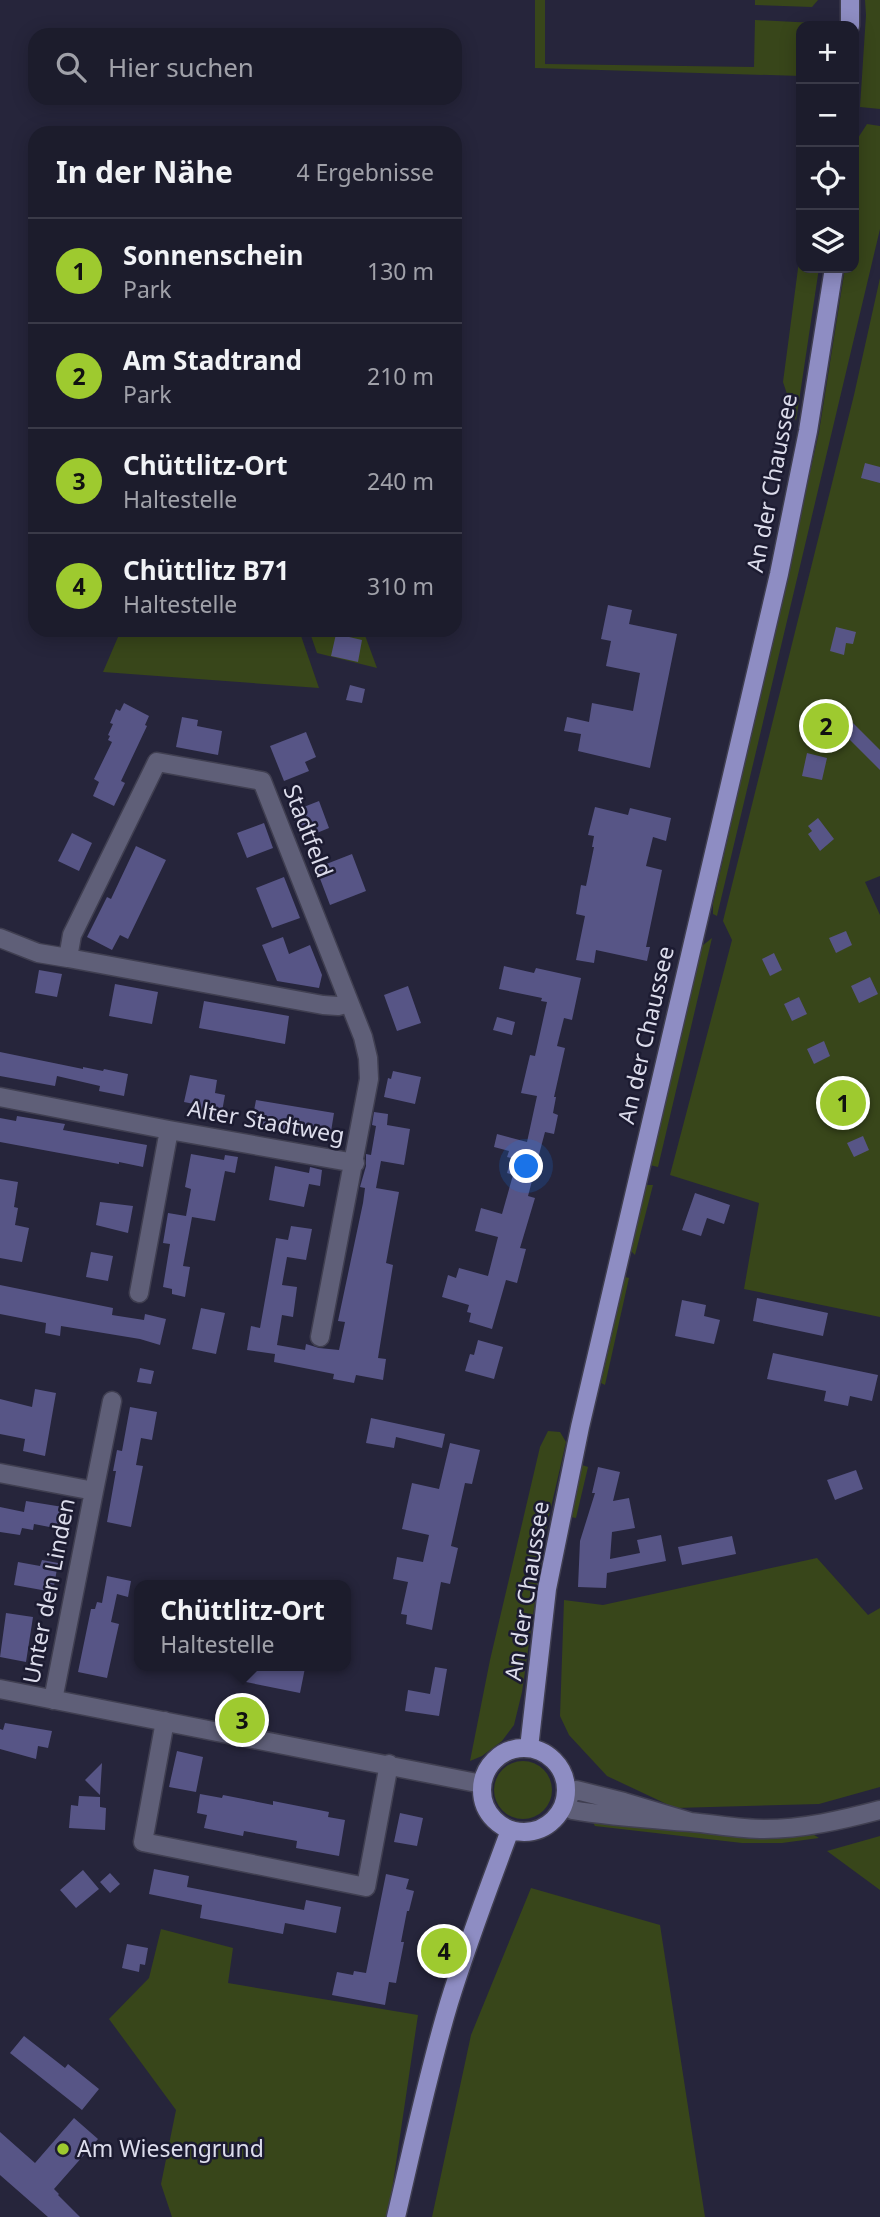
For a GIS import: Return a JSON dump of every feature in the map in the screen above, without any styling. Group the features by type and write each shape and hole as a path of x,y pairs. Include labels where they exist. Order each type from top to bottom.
{"main road":[{"path":"850,0 850,21"},
{"name":"An der Chaussee","path":"529,1748 547,1589 580,1427 779,574 808,432 834,273"},
{"path":"529,1748 550,1756 558,1765 566,1786 565,1799 558,1815 544,1827 526,1832 510,1830 496,1822 488,1811 483,1799 482,1784 490,1765 498,1757 507,1751 529,1748"},
{"path":"396,2217 446,2016 468,1943 510,1830"}],"street":[{"name":"Stadtfeld","path":"68,958 72,934 157,762 262,781 363,1037 369,1079 363,1109"},
{"path":"0,938 32,951 68,958 323,1005 338,1006 349,1003"},
{"name":"Alter Stadtweg","path":"0,1097 355,1163"},
{"name":"Alter Stadtweg","path":"320,1337 355,1163 363,1109"},
{"name":"Alter Stadtweg","path":"139,1293 169,1130"},
{"name":"Unter den Linden","path":"53,1700 112,1401"},
{"name":"Unter den Linden","path":"0,1473 94,1491"},
{"path":"0,1689 482,1784"},
{"path":"165,1721 143,1842 366,1888 389,1764"},
{"path":"565,1799 572,1810 623,1818 764,1829 793,1828 880,1810"}],"green space":[{"path":"535,0 545,0 545,64 754,67 755,20 796,22 796,76 535,68"},
{"path":"755,0 818,0 812,7 755,5"},
{"path":"865,0 880,0 880,109 860,107"},
{"path":"867,124 880,126 880,229 717,916 713,914 713,904 819,432 844,273 859,273 859,136"},
{"path":"797,273 818,273 796,421 783,382"},
{"path":"880,278 880,876 865,882 880,915 880,1317 744,1289 759,1203 670,1175 732,940 723,921 854,395"},
{"path":"118,637 301,637 319,688 103,672"},
{"path":"311,637 366,637 377,668 317,653"},
{"path":"712,938 658,1167 650,1165 702,946"},
{"path":"646,1185 653,1185 635,1255 631,1251"},
{"path":"625,1277 629,1278 605,1385 601,1383"},
{"path":"548,1431 560,1432 566,1442 544,1538 522,1692 514,1725 502,1741 482,1756 470,1761 490,1660 540,1447"},
{"path":"582,1465 588,1467 576,1518 571,1517"},
{"path":"817,1558 868,1615 880,1608 880,1787 819,1804 675,1808 607,1776 569,1735 560,1716 564,1600 603,1605"},
{"path":"517,1761 529,1761 544,1769 552,1784 552,1796 544,1811 529,1819 517,1819 502,1811 494,1796 494,1784 502,1769"},
{"path":"591,1819 743,1837 811,1833 819,1838 782,1843 742,1843 595,1826"},
{"path":"880,1836 880,1890 827,1851"},
{"path":"531,1888 660,1925 705,2217 432,2217 471,2035"},
{"path":"161,1929 233,1948 228,1983 418,2015 388,2217 172,2217 161,2184 176,2110 109,2019 149,1978"}],"building":[{"path":"865,463 880,467 880,483 861,478"},
{"path":"608,605 632,610 629,624 677,634 650,768 578,751 581,734 564,731 567,717 589,722 592,703 633,711 640,673 606,666 611,641 601,639"},
{"path":"836,627 856,632 853,644 846,643 844,655 830,651"},
{"path":"335,637 362,640 358,662 331,656"},
{"path":"350,685 365,689 362,703 346,700"},
{"path":"124,703 149,716 145,725 147,726 121,781 125,783 114,806 93,796 99,782 94,779 112,742 108,740 113,724 110,723 116,709 120,711"},
{"path":"840,710 880,750 880,770 830,720"},
{"path":"182,717 198,720 197,726 222,731 218,755 176,747"},
{"path":"306,732 316,757 305,762 309,771 284,781 270,746"},
{"path":"807,753 827,758 822,780 802,776"},
{"path":"319,801 329,828 302,839 291,812"},
{"path":"595,807 628,815 630,808 671,818 666,841 653,837 646,866 662,870 646,947 650,947 647,961 596,950 594,963 576,960 585,916 576,914 581,885 586,886 594,847 594,836 588,835"},
{"path":"818,818 834,839 820,851 808,834 812,831 808,826"},
{"path":"264,823 273,848 247,858 237,833"},
{"path":"72,833 92,843 79,871 58,861"},
{"path":"136,846 166,860 128,939 120,935 112,950 87,937 107,897 111,899"},
{"path":"352,854 366,891 330,905 316,868"},
{"path":"284,877 300,918 272,928 256,888"},
{"path":"846,931 852,945 836,953 829,938"},
{"path":"283,937 289,954 310,945 322,975 319,988 277,981 262,945"},
{"path":"774,953 782,970 770,976 762,959"},
{"path":"504,966 534,973 536,968 581,978 572,1020 564,1018 557,1046 565,1048 554,1097 553,1113 558,1115 554,1134 545,1132 528,1196 535,1198 520,1248 526,1249 517,1283 506,1280 492,1329 469,1322 469,1305 442,1297 448,1275 456,1278 459,1268 488,1276 498,1237 475,1231 481,1208 502,1214 513,1175 507,1173 511,1158 507,1157 509,1151 494,1147 497,1134 527,1142 537,1096 521,1093 530,1055 535,1056 547,1002 541,1001 542,998 499,989"},
{"path":"39,970 62,974 57,997 35,993"},
{"path":"870,977 878,994 859,1003 851,986"},
{"path":"115,984 158,992 152,1024 109,1016"},
{"path":"408,986 421,1023 397,1031 384,995"},
{"path":"799,997 807,1014 792,1021 784,1004"},
{"path":"204,1001 289,1016 285,1044 199,1028"},
{"path":"497,1017 515,1022 512,1035 493,1030"},
{"path":"824,1041 830,1056 814,1064 807,1049"},
{"path":"0,1052 83,1069 104,1069 128,1074 124,1096 99,1091 100,1086 57,1076 55,1086 0,1076"},
{"path":"393,1071 421,1077 415,1104 384,1097 388,1078 391,1079"},
{"path":"190,1075 217,1080 215,1093 225,1095 221,1117 197,1113 199,1105 184,1102"},
{"path":"841,1088 848,1103 833,1110 826,1095"},
{"path":"256,1100 334,1113 330,1138 251,1126"},
{"path":"374,1112 388,1114 387,1125 410,1129 404,1165 381,1161 376,1188 399,1192 386,1263 393,1265 378,1358 386,1359 383,1380 356,1375 354,1383 333,1379 334,1374 274,1362 275,1354 247,1350 251,1326 260,1328 276,1238 288,1240 291,1226 312,1229 306,1260 287,1257 282,1285 297,1287 293,1317 282,1315 277,1345 305,1350 306,1344 339,1350 345,1322 338,1321 363,1203 365,1188 360,1187 366,1166 366,1154 371,1155 376,1126 372,1125"},
{"path":"17,1116 65,1124 63,1130 147,1145 143,1167 0,1142 0,1118 16,1121"},
{"path":"863,1136 869,1150 854,1157 847,1143"},
{"path":"191,1154 224,1160 225,1155 238,1157 235,1173 225,1171 215,1221 192,1217 183,1266 190,1267 185,1297 172,1294 172,1289 163,1287 170,1244 163,1243 168,1213 186,1216 191,1189 185,1187"},
{"path":"275,1166 309,1173 310,1167 322,1170 320,1186 309,1184 304,1207 269,1200"},
{"path":"0,1179 18,1182 14,1207 18,1208 15,1225 29,1228 22,1262 0,1258"},
{"path":"695,1193 730,1205 724,1224 707,1218 701,1236 682,1230"},
{"path":"100,1202 133,1206 128,1233 96,1225"},
{"path":"91,1252 113,1256 108,1281 86,1277"},
{"path":"0,1285 113,1308 112,1315 144,1320 145,1314 166,1319 160,1345 140,1339 61,1326 60,1336 45,1333 46,1323 0,1314"},
{"path":"757,1298 828,1313 823,1336 753,1321"},
{"path":"682,1300 706,1305 704,1316 720,1320 714,1344 675,1336"},
{"path":"201,1308 225,1313 216,1354 192,1349"},
{"path":"478,1340 503,1347 494,1379 465,1371 470,1354 474,1355"},
{"path":"773,1353 878,1375 872,1401 850,1396 848,1406 824,1401 826,1391 767,1379"},
{"path":"140,1368 154,1371 151,1384 137,1382"},
{"path":"35,1389 56,1393 45,1456 23,1451 25,1439 0,1434 0,1399 32,1407"},
{"path":"130,1407 157,1412 152,1440 141,1438 136,1465 143,1466 131,1527 107,1522 117,1450 122,1451"},
{"path":"371,1418 445,1434 442,1448 396,1437 394,1448 366,1443"},
{"path":"450,1443 480,1450 472,1484 465,1483 451,1546 458,1548 450,1584 441,1582 432,1630 406,1624 407,1615 401,1614 408,1582 393,1579 397,1557 423,1562 429,1535 402,1529 412,1483 439,1489"},
{"path":"598,1467 620,1472 613,1501 629,1498 635,1528 612,1532 610,1559 640,1553 637,1540 661,1535 666,1561 607,1573 606,1588 578,1587 580,1541 595,1493 592,1493"},
{"path":"856,1470 863,1489 835,1500 827,1480"},
{"path":"26,1501 69,1508 65,1530 34,1524 33,1530 22,1528 20,1535 0,1532 0,1507 24,1512"},
{"path":"732,1536 736,1554 682,1565 678,1547"},
{"path":"42,1560 58,1563 53,1592 14,1585 18,1562 40,1566"},
{"path":"107,1576 131,1581 128,1597 117,1594 111,1622 119,1624 107,1678 78,1672 91,1609 95,1609 97,1602 102,1603"},
{"path":"6,1613 33,1617 26,1662 0,1657"},
{"path":"435,1667 447,1669 439,1716 405,1711 408,1690 430,1694"},
{"path":"249,1671 304,1671 300,1693 246,1682"},
{"path":"5,1723 52,1731 48,1748 38,1746 36,1759 0,1749 0,1729 3,1730"},
{"path":"177,1751 203,1757 196,1792 169,1787"},
{"path":"102,1763 100,1795 85,1780"},
{"path":"200,1794 222,1798 223,1795 273,1805 273,1801 329,1812 328,1817 345,1820 339,1856 296,1848 297,1841 244,1831 243,1836 204,1828 207,1815 197,1813"},
{"path":"79,1796 100,1797 100,1807 106,1808 105,1830 69,1828 71,1805 78,1806"},
{"path":"400,1813 423,1818 417,1846 394,1842"},
{"path":"154,1869 189,1876 187,1887 304,1910 306,1900 341,1907 336,1933 285,1923 283,1934 200,1918 202,1905 149,1894"},
{"path":"83,1870 99,1889 76,1908 60,1890"},
{"path":"110,1873 120,1884 110,1893 100,1882"},
{"path":"386,1874 409,1879 406,1889 414,1891 407,1911 396,1983 389,1982 385,2005 332,1995 337,1972 353,1975 354,1971 366,1973"},
{"path":"127,1944 148,1948 145,1965 140,1964 139,1972 122,1968"},
{"path":"24,2036 65,2068 68,2064 99,2089 82,2110 10,2053"},
{"path":"74,2118 98,2139 54,2189 80,2217 48,2217 0,2175 0,2132 35,2163"}],"place":[{"name":"Am Stadtrand","path":"826,726"},
{"name":"Sonnenschein","path":"843,1103"},
{"name":"Chüttlitz-Ort","path":"242,1720"},
{"name":"Chüttlitz B71","path":"444,1951"},
{"name":"Am Wiesengrund","path":"63,2149"}]}
